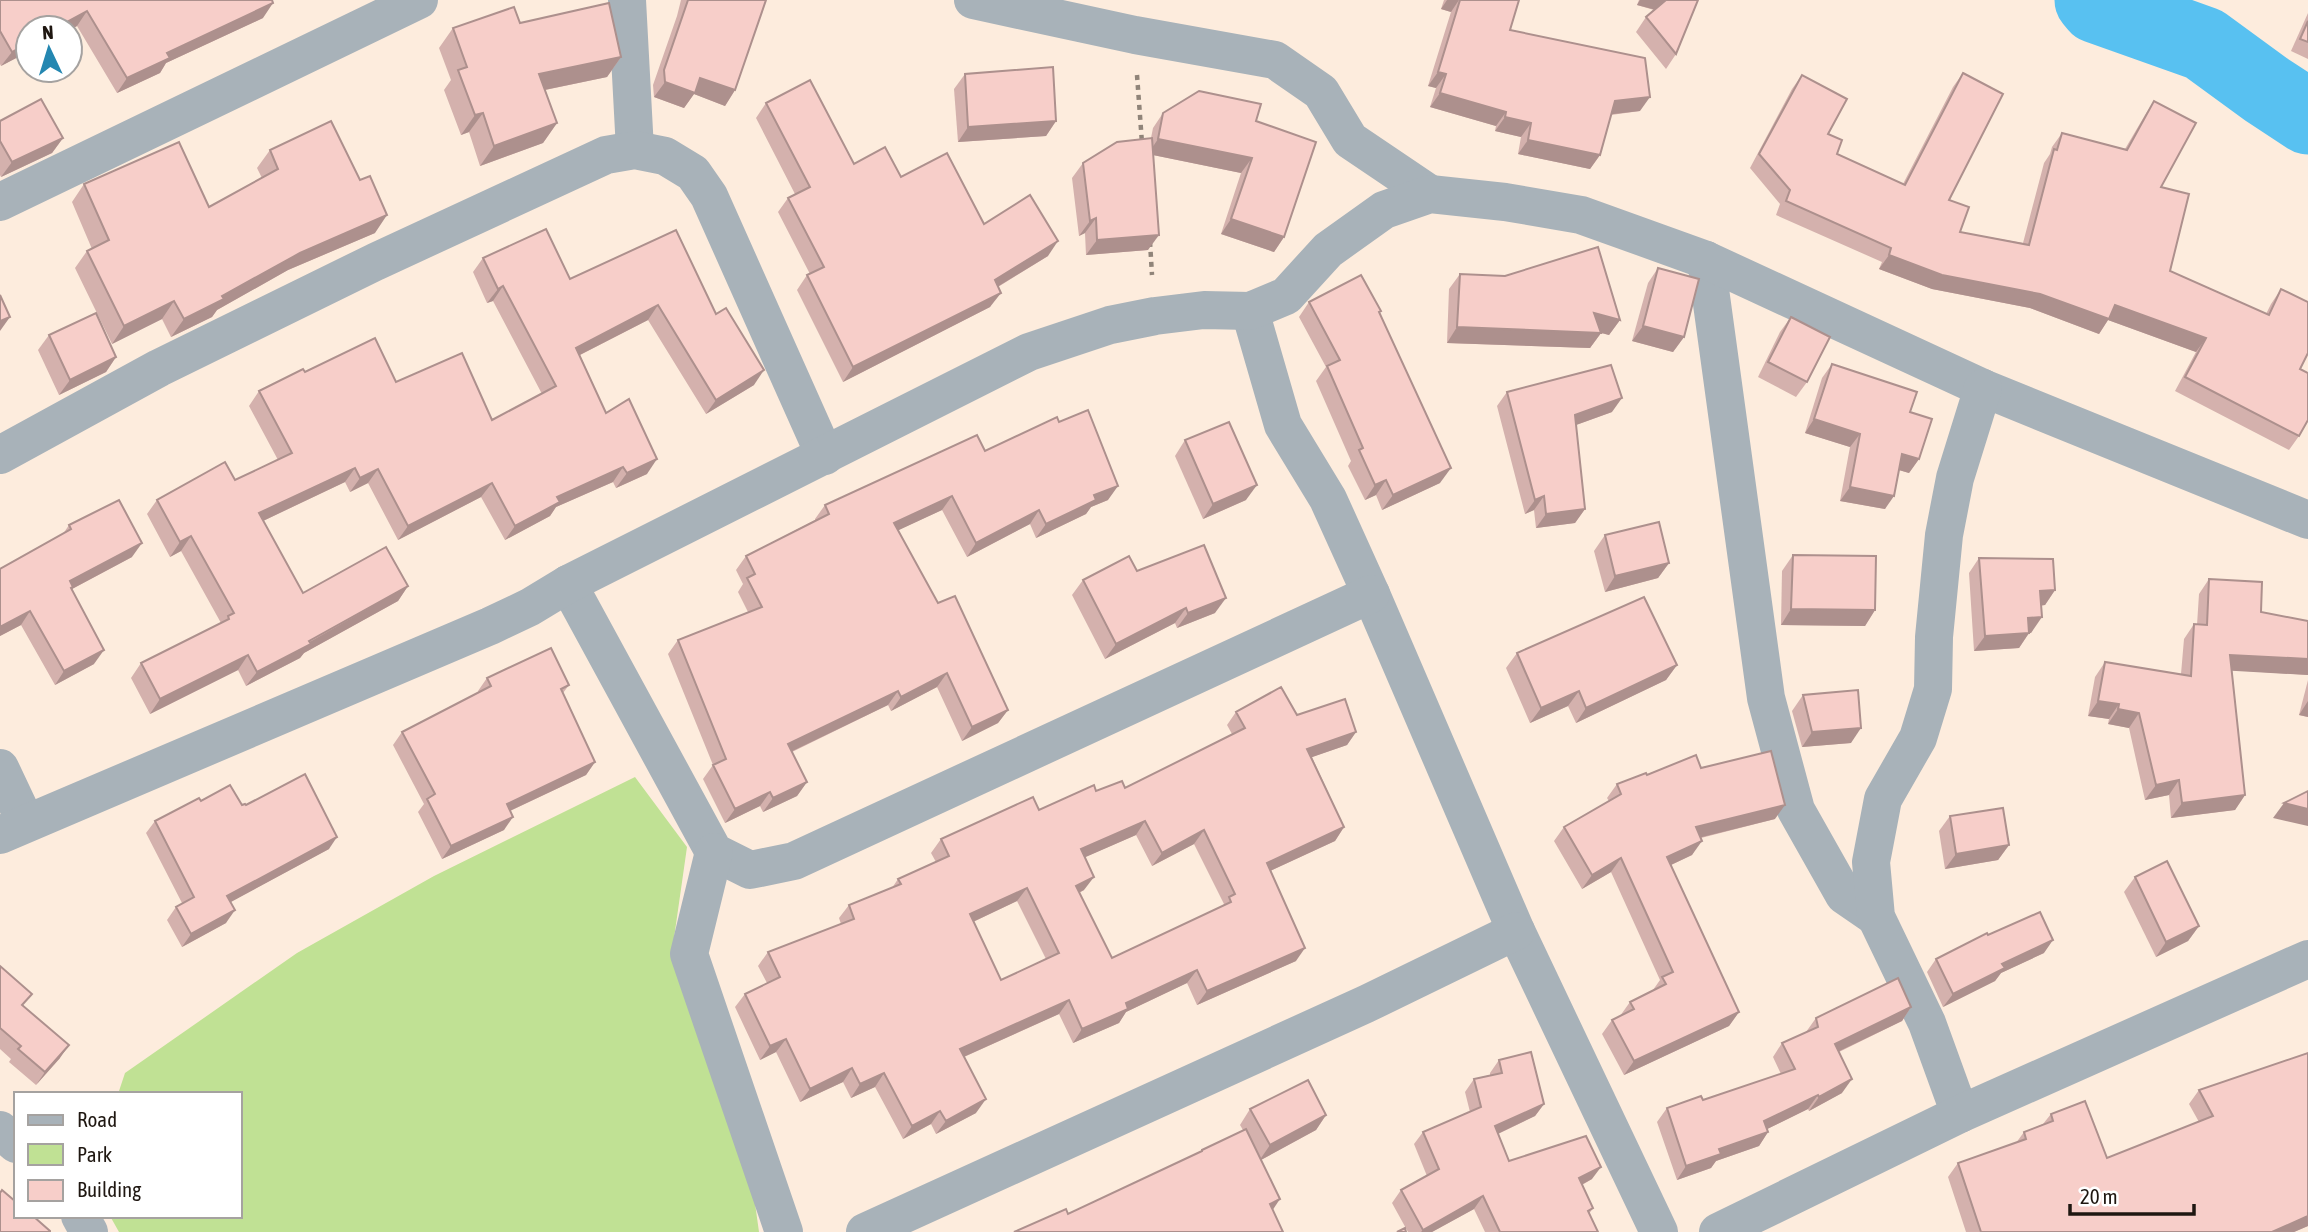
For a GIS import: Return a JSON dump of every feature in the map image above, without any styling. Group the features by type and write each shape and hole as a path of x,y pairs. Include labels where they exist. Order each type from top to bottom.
{"street":[{"path":"0,202 419,0"},
{"path":"628,0 635,150"},
{"path":"974,0 1135,36 1275,60 1321,92 1350,140 1430,194"},
{"path":"0,455 159,368 374,262 606,155 635,150 665,156 693,173 709,197 825,456"},
{"path":"0,768 13,829 491,626 568,584 1029,352 1110,325 1204,310 1250,311 1286,296 1328,250 1384,210 1430,194 1505,202 1581,215 1706,260 1983,388 2308,520"},
{"path":"1706,260 1766,698 1796,810 1844,895 1876,917"},
{"path":"1250,311 1283,425 1328,499 1516,931 1659,1232"},
{"path":"1960,1114 1927,1023 1876,917 1871,862 1883,799 1918,738 1933,688 1934,637 1944,535 1955,478 1983,388"},
{"path":"568,584 714,852 750,870 794,862 1371,594"},
{"path":"714,852 690,954 784,1232"},
{"path":"866,1232 1366,1004 1516,931"},
{"path":"1718,1232 1960,1114 2308,959"},
{"path":"0,1130 14,1142"}],"path":[{"path":"1135,36 1143,156"},
{"path":"1149,236 1155,316"}],"green space":[{"path":"635,777 687,847 673,945 753,1189 759,1232 119,1232 111,1218 242,1218 242,1092 119,1092 125,1073 297,953 434,876"}],"building":[{"path":"0,0 272,0 273,3 167,53 170,58 127,78 87,11 82,14 14,14 12,52 0,31"},
{"path":"688,0 766,0 735,90 700,78 695,93 665,82 664,70"},
{"path":"1460,0 1519,0 1510,30 1645,58 1650,97 1615,101 1600,155 1528,140 1531,123 1505,117 1506,112 1440,93 1446,74 1438,72"},
{"path":"1666,0 1698,0 1676,54 1646,17"},
{"path":"609,3 621,57 539,74 557,123 494,146 483,113 475,115 458,70 467,67 453,28 514,7 520,23"},
{"path":"2308,21 2308,42 2300,39"},
{"path":"1053,67 1056,121 968,127 965,74"},
{"path":"1963,73 2003,94 1949,200 1969,207 1960,232 2029,245 2054,149 2057,150 2062,133 2127,150 2154,101 2196,123 2161,187 2189,194 2170,271 2269,315 2281,289 2308,302 2308,353 2300,369 2308,373 2308,420 2299,436 2185,377 2206,338 2115,305 2109,319 2040,294 1942,275 1889,255 1891,248 1786,201 1790,190 1759,154 1802,75 1847,99 1828,134 1842,140 1837,154 1905,185"},
{"path":"810,80 854,164 885,147 901,177 947,153 984,224 1030,195 1058,241 995,280 1001,293 853,367 807,275 824,267 788,198 810,187 766,103"},
{"path":"1199,91 1261,104 1256,121 1316,142 1284,237 1231,219 1252,158 1158,139 1163,113"},
{"path":"41,99 63,138 12,162 0,141 0,121"},
{"path":"331,121 360,180 370,176 387,215 300,253 222,296 224,299 184,319 174,301 124,326 87,251 109,240 84,184 179,142 209,207 278,169 270,150"},
{"path":"1152,138 1159,235 1097,240 1096,218 1090,221 1083,163 1117,142"},
{"path":"546,229 570,279 676,230 716,314 726,308 764,370 716,400 658,305 576,348 606,413 629,399 657,459 627,473 623,467 557,497 560,502 515,526 492,483 408,526 378,469 360,478 355,468 259,513 303,593 386,547 408,586 309,641 311,644 257,672 248,655 160,699 141,663 229,619 228,616 234,613 191,536 180,542 157,500 225,462 235,480 292,453 259,391 375,338 396,382 462,353 492,420 556,386 503,286 498,289 483,258"},
{"path":"1598,247 1620,320 1594,313 1601,333 1457,327 1460,274 1505,276"},
{"path":"1658,268 1699,279 1684,337 1643,326"},
{"path":"1361,275 1381,311 1379,312 1451,468 1393,495 1386,480 1375,485 1359,450 1363,448 1327,366 1340,360 1309,302"},
{"path":"0,295 10,317 0,321"},
{"path":"96,313 116,357 70,380 49,335"},
{"path":"1791,317 1830,337 1807,382 1768,362"},
{"path":"1832,364 1917,392 1910,412 1932,419 1919,459 1902,454 1894,496 1850,487 1860,434 1814,419"},
{"path":"1611,365 1622,398 1575,415 1585,509 1546,514 1544,496 1535,500 1507,392"},
{"path":"1088,410 1118,486 1094,495 1096,500 1046,524 1039,510 976,543 952,496 894,523 938,603 955,596 1008,710 972,727 947,673 901,697 898,691 788,744 807,782 773,798 770,792 735,809 713,765 726,759 678,640 762,607 747,578 755,574 746,556 829,514 825,505 977,435 985,451 1057,417 1059,422"},
{"path":"1229,422 1257,485 1213,504 1185,440"},
{"path":"119,500 142,543 70,581 73,587 71,588 104,650 64,671 30,611 0,627 0,569 71,529 69,525"},
{"path":"1659,522 1669,563 1615,576 1605,535"},
{"path":"1204,545 1226,598 1188,613 1186,608 1116,644 1083,580 1129,556 1137,571"},
{"path":"1793,555 1876,556 1875,610 1791,609"},
{"path":"1979,558 2053,559 2055,590 2040,591 2042,617 2028,618 2029,633 1985,636"},
{"path":"2209,579 2262,582 2261,612 2308,621 2308,659 2230,655 2245,795 2182,803 2179,780 2156,785 2139,713 2118,709 2119,704 2098,701 2105,662 2191,676 2194,624 2207,625"},
{"path":"1644,597 1677,665 1586,708 1579,691 1541,708 1517,653"},
{"path":"551,648 569,685 561,689 595,762 507,804 513,817 451,846 427,799 435,794 402,732 491,686 487,678"},
{"path":"1281,687 1297,715 1345,699 1356,732 1307,749 1344,827 1267,863 1305,948 1207,991 1197,970 1126,1003 1128,1009 1082,1029 1069,1000 960,1049 986,1099 946,1121 940,1111 912,1126 884,1073 860,1084 852,1068 810,1089 786,1039 770,1046 745,994 780,977 768,952 854,919 849,905 901,884 898,879 949,856 941,839 1033,797 1039,810 1094,785 1096,791 1122,781 1125,788 1245,728 1236,712","holes":["1145,821 1162,853 1204,830 1235,894 1229,897 1231,902 1112,958 1076,886 1094,877 1081,849","1027,888 1059,953 1001,980 970,914"]},
{"path":"1858,690 1861,728 1812,732 1803,695"},
{"path":"1771,751 1785,805 1696,827 1702,841 1667,857 1739,1012 1634,1061 1612,1020 1634,1009 1630,1002 1666,984 1662,977 1673,972 1621,858 1592,875 1564,827 1621,794 1617,784 1646,773 1647,775 1696,755 1701,768"},
{"path":"305,774 337,837 227,896 235,910 191,934 176,907 194,897 155,821 230,785 242,805 246,805"},
{"path":"2308,791 2308,809 2284,803"},
{"path":"2003,808 2009,845 1956,854 1950,816"},
{"path":"2167,861 2199,926 2166,942 2135,877"},
{"path":"2040,912 2053,940 2002,964 2005,968 1953,994 1936,959 1987,933 1988,935"},
{"path":"0,966 32,994 22,1005 69,1045 45,1072 18,1049 21,1046 0,1028"},
{"path":"1898,978 1911,1007 1835,1044 1852,1079 1764,1121 1768,1132 1719,1149 1721,1154 1686,1166 1667,1108 1701,1096 1703,1100 1795,1069 1782,1043 1818,1027 1816,1018"},
{"path":"1531,1052 1544,1104 1495,1126 1509,1161 1586,1136 1601,1167 1579,1178 1593,1208 1588,1211 1598,1232 1500,1232 1483,1196 1423,1230 1401,1190 1439,1169 1423,1132 1481,1107 1474,1079 1502,1073 1499,1060"},
{"path":"2308,1053 2308,1216 2272,1232 1981,1232 1958,1163 2026,1139 2024,1132 2053,1121 2051,1114 2085,1101 2107,1158 2213,1116 2199,1090"},
{"path":"1308,1080 1326,1115 1270,1145 1250,1109"},
{"path":"1246,1129 1280,1199 1270,1204 1283,1232 1014,1232 1066,1209 1068,1214"},
{"path":"2,1190 14,1200 14,1218 35,1218 50,1232 0,1232"}],"waterway":[{"path":"2092,0 2097,6 2204,44 2308,117"}]}
